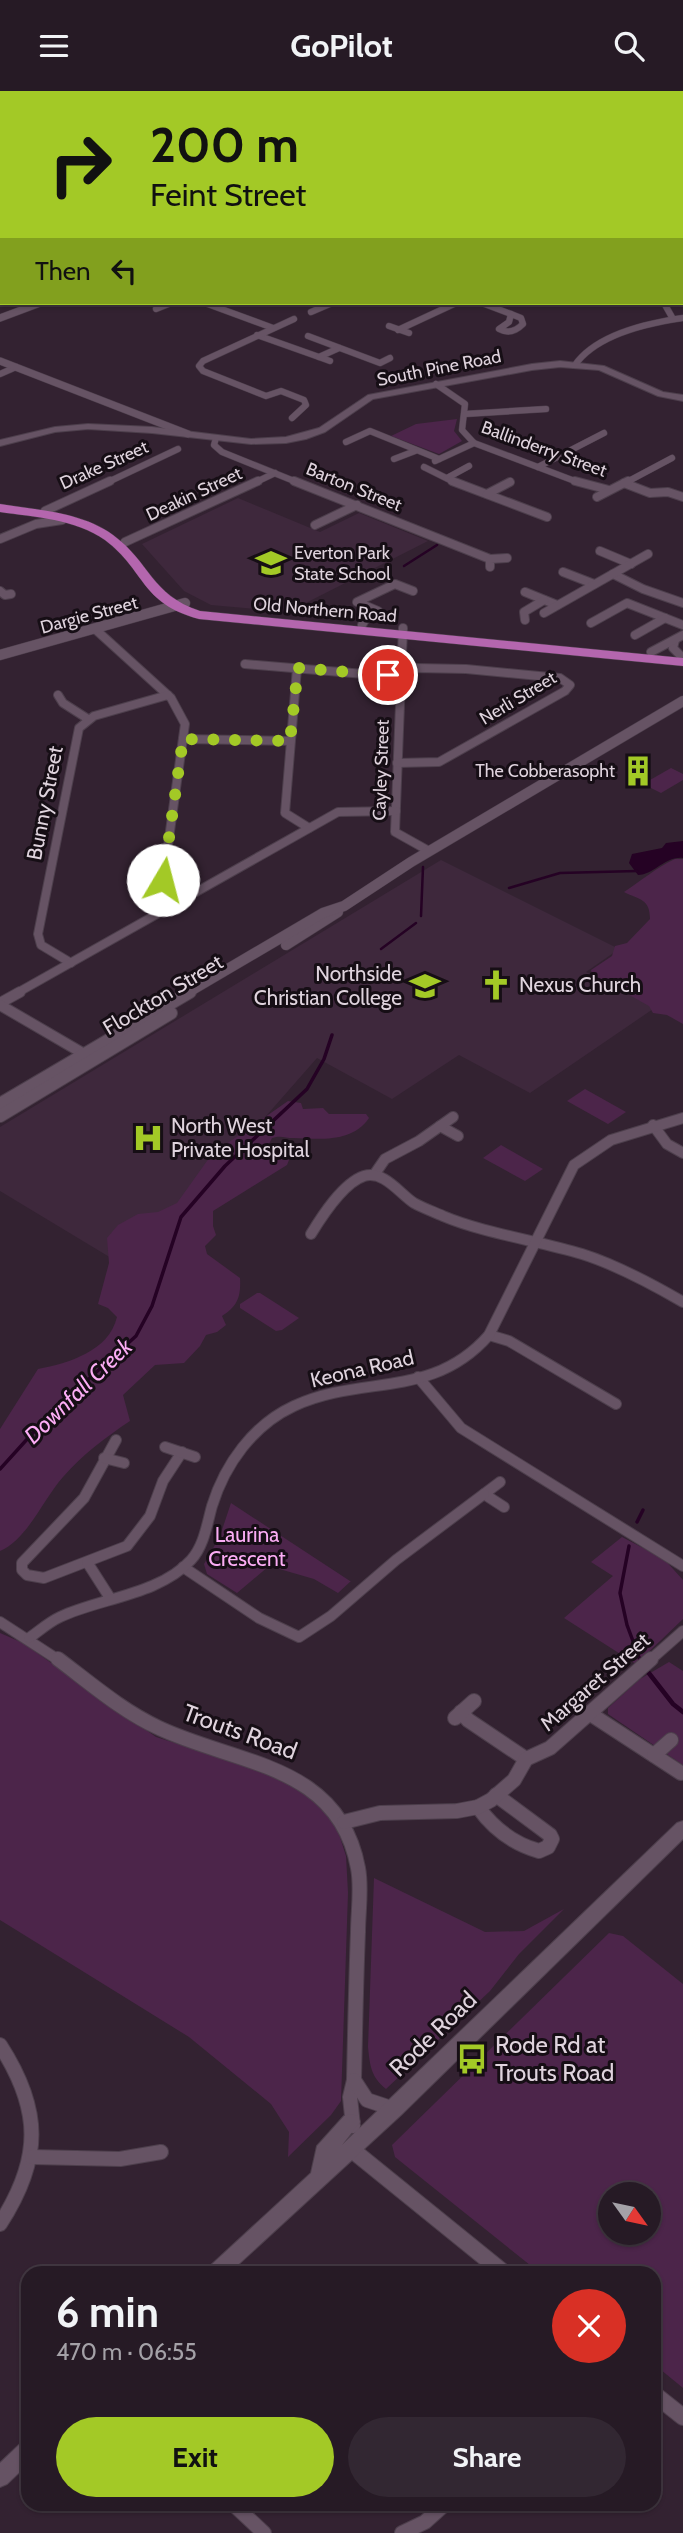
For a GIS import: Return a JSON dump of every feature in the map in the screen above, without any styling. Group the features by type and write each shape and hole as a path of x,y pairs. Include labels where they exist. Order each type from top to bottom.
{"highway":[{"name":"Old Northern Road","path":"0,505 88,526 109,537 162,600 222,619 402,631 682,657"},
{"name":"Old Northern Road","path":"39,516 99,524 125,542 169,590 179,605 402,631"},
{"name":"Old Northern Road","path":"430,634 651,652 682,657"}],"main road":[{"name":"South Pine Road","path":"0,443 63,428 146,430 269,441 300,438 328,428 353,405 371,397 532,367 586,366 616,373 661,394 683,398"},
{"name":"Rode Road","path":"224,2266 394,2109 683,1828"},
{"path":"320,2177 324,2152 351,2122"},
{"path":"0,2477 21,2457"}],"street":[{"path":"0,319 32,305"},
{"path":"156,309 166,305"},
{"path":"210,305 273,328"},
{"path":"310,312 327,305"},
{"path":"398,330 452,305"},
{"path":"488,305 511,313"},
{"path":"665,305 673,319"},
{"path":"575,365 580,355 647,324 683,318"},
{"path":"292,418 306,405 304,400 283,391 266,396 203,372 199,366 203,361 294,319"},
{"path":"389,326 409,333"},
{"path":"257,335 330,361"},
{"path":"321,341 332,335"},
{"path":"308,336 380,363 390,358"},
{"path":"319,357 339,348"},
{"path":"359,355 373,349"},
{"path":"586,366 585,358 592,350"},
{"path":"195,358 211,364"},
{"path":"0,361 188,434"},
{"path":"0,374 16,367"},
{"name":"Ballinderry Street","path":"436,384 463,402 465,414 462,430 474,443 586,485 609,490 672,458"},
{"path":"465,414 546,409"},
{"path":"141,418 147,424 146,430"},
{"path":"346,442 370,431 439,459"},
{"path":"538,467 604,433"},
{"name":"Barton Street","path":"216,438 214,445 222,452 357,505 490,563 507,558"},
{"path":"474,443 421,468 547,517"},
{"name":"Drake Street","path":"0,539 39,516 178,449"},
{"path":"394,459 415,451"},
{"path":"447,478 469,466"},
{"name":"Deakin Street","path":"125,542 275,473"},
{"path":"487,494 510,482"},
{"path":"624,483 650,493 668,492 683,497"},
{"path":"597,497 609,490"},
{"path":"316,525 357,505"},
{"path":"600,551 631,564"},
{"path":"544,613 648,554"},
{"path":"563,572 594,584"},
{"path":"613,574 643,589 683,603"},
{"path":"362,625 366,618 379,611 357,602 395,584 413,591"},
{"path":"525,592 557,605"},
{"path":"525,620 523,613 544,600"},
{"path":"592,623 627,603 683,625"},
{"name":"Dargie Street","path":"0,655 179,605"},
{"path":"635,635 665,618"},
{"path":"94,629 168,695 176,704 184,724 163,884 167,890 184,899"},
{"name":"Cayley Street","path":"402,631 396,833 429,851"},
{"path":"651,652 679,637"},
{"path":"679,637 673,648 682,657"},
{"path":"245,664 388,675 400,672"},
{"path":"298,668 285,813 309,828"},
{"name":"Nerli Street","path":"397,763 439,762 565,691 570,685 564,679 466,669 415,668 400,672"},
{"path":"58,695 63,703 88,719 168,695"},
{"name":"Flockton Street","path":"0,1116 89,1057 323,913 344,906 429,851 683,701"},
{"name":"Bunny Street","path":"71,963 41,945 38,934 76,735 88,719"},
{"path":"183,739 290,741"},
{"path":"89,1057 0,1004 340,811 396,811"},
{"name":"Flockton Street","path":"0,1104 89,1057"},
{"path":"374,1175 385,1159 453,1117"},
{"name":"Keona Road","path":"183,1567 201,1542 217,1487 226,1470 238,1451 263,1426 288,1409 310,1400 418,1377 459,1362 474,1352 489,1335 571,1171 580,1160 610,1139 683,1118"},
{"path":"653,1125 667,1144 683,1153"},
{"path":"440,1126 458,1136"},
{"path":"311,1234 328,1207 353,1183 364,1176 374,1175 384,1179 414,1203 447,1218 595,1259 663,1289 683,1302"},
{"path":"489,1335 519,1347 615,1404"},
{"path":"418,1377 461,1428 683,1566"},
{"path":"116,1440 84,1498 28,1555 21,1566 27,1576 38,1579 122,1549 133,1540 150,1516 163,1481 182,1453"},
{"path":"165,1447 195,1457"},
{"path":"104,1458 124,1464"},
{"path":"29,1638 57,1619 158,1580 183,1567 249,1612 291,1635 302,1637 313,1631 396,1560 500,1482"},
{"path":"484,1495 504,1507"},
{"path":"87,1562 110,1598"},
{"name":"Trouts Road","path":"0,1622 29,1638 154,1726 180,1738 278,1769 303,1781 328,1802 344,1822 353,1843 359,1870 351,2122"},
{"name":"Margaret Street","path":"344,1822 380,1813 457,1811 478,1807 517,1777 526,1759 544,1752 683,1631"},
{"path":"474,1701 458,1715 526,1759"},
{"path":"589,1713 681,1773"},
{"path":"654,1755 671,1740"},
{"path":"478,1807 490,1822 527,1848 539,1851 548,1847 552,1839 550,1835 496,1795"},
{"path":"0,2045 18,2073 31,2103 33,2121 32,2157 19,2195 0,2224"},
{"path":"354,2080 368,2100 394,2109"},
{"path":"351,2122 357,2144 495,2266"},
{"path":"32,2157 120,2159 161,2152"},
{"path":"661,2400 683,2417"},
{"path":"240,2511 264,2533"},
{"path":"402,2533 425,2522 437,2511"}],"shaded area":[{"name":"Everton Park State School","path":"238,498 320,532 359,513 428,541 288,612 211,605 184,591 142,544"},
{"path":"683,841 683,858 671,860 649,872 638,875 629,863 632,854 662,848 666,843"},
{"path":"441,860 619,949 586,972 656,1007 530,1093 459,1055 392,1099 317,1058 131,1270 0,1191 0,1127"}],"green space":[{"path":"457,419 454,431 462,441 439,454 391,436 416,424"},
{"path":"671,768 683,774 683,780 661,793 643,784"},
{"path":"675,859 683,859 683,1024 667,1015 653,1013 649,1006 592,974 591,970 612,956 615,946 627,943 650,919 646,904 624,892"},
{"path":"585,1089 626,1112 608,1124 567,1101"},
{"path":"288,1101 301,1103 303,1109 323,1108 329,1114 366,1114 369,1118 354,1132 345,1136 314,1139 272,1138 268,1146 273,1152 283,1154 289,1160 287,1165 213,1211 216,1235 205,1246 207,1254 240,1278 237,1300 222,1316 226,1325 217,1332 206,1335 184,1363 155,1365 123,1395 130,1421 70,1469 19,1538 0,1551 0,1429 38,1369 75,1359 97,1347 113,1329 117,1317 108,1308 98,1304 109,1263 107,1238 118,1225 138,1214 158,1212 177,1203 212,1154"},
{"path":"501,1145 543,1169 525,1181 483,1158"},
{"path":"257,1293 299,1318 276,1331 240,1308 240,1304"},
{"name":"Laurina Crescent","path":"231,1503 351,1581 338,1593 314,1579 269,1566 237,1593 207,1574 204,1564 220,1536"},
{"path":"622,1537 664,1559 683,1580 683,1619 636,1664 564,1618 613,1576 591,1562"},
{"path":"0,1633 23,1643 156,1737 261,1770 284,1782 317,1802 337,1828 346,1856 348,1893 341,2101 331,2115 288,2157 289,2132 271,2104 189,2037 0,1920"},
{"path":"669,1662 683,1671 683,1765 608,1714 608,1708 640,1679"},
{"path":"374,1878 485,1932 524,1931 564,1909 519,1954 490,1991 386,2089 372,2071 368,2047"},
{"path":"609,1933 623,1936 683,1984 683,2388 661,2370 661,2266 531,2266 395,2157 392,2145"}],"waterway":[{"path":"404,566 437,545"},
{"path":"421,916 423,867"},
{"name":"Downfall Creek","path":"509,888 560,873 637,871"},
{"name":"Downfall Creek","path":"381,949 416,923"},
{"name":"Downfall Creek","path":"0,1469 49,1415 136,1336 152,1306 181,1217 225,1166 307,1089 324,1059 332,1035"},
{"path":"637,1522 643,1510"},
{"path":"629,1546 620,1593 627,1625 640,1660"},
{"path":"648,1672 673,1704 683,1712"}],"place":[{"name":"Everton Park State School","path":"271,563"},
{"name":"The Cobberasopht","path":"638,771"},
{"name":"Nexus Church","path":"496,985"},
{"name":"Northside Christian College","path":"425,986"},
{"name":"North West Private Hospital","path":"148,1138"},
{"name":"Rode Rd at Trouts Road","path":"472,2059"}],"route":[{"path":"163,880 183,739 290,741 298,668 388,675"}]}
